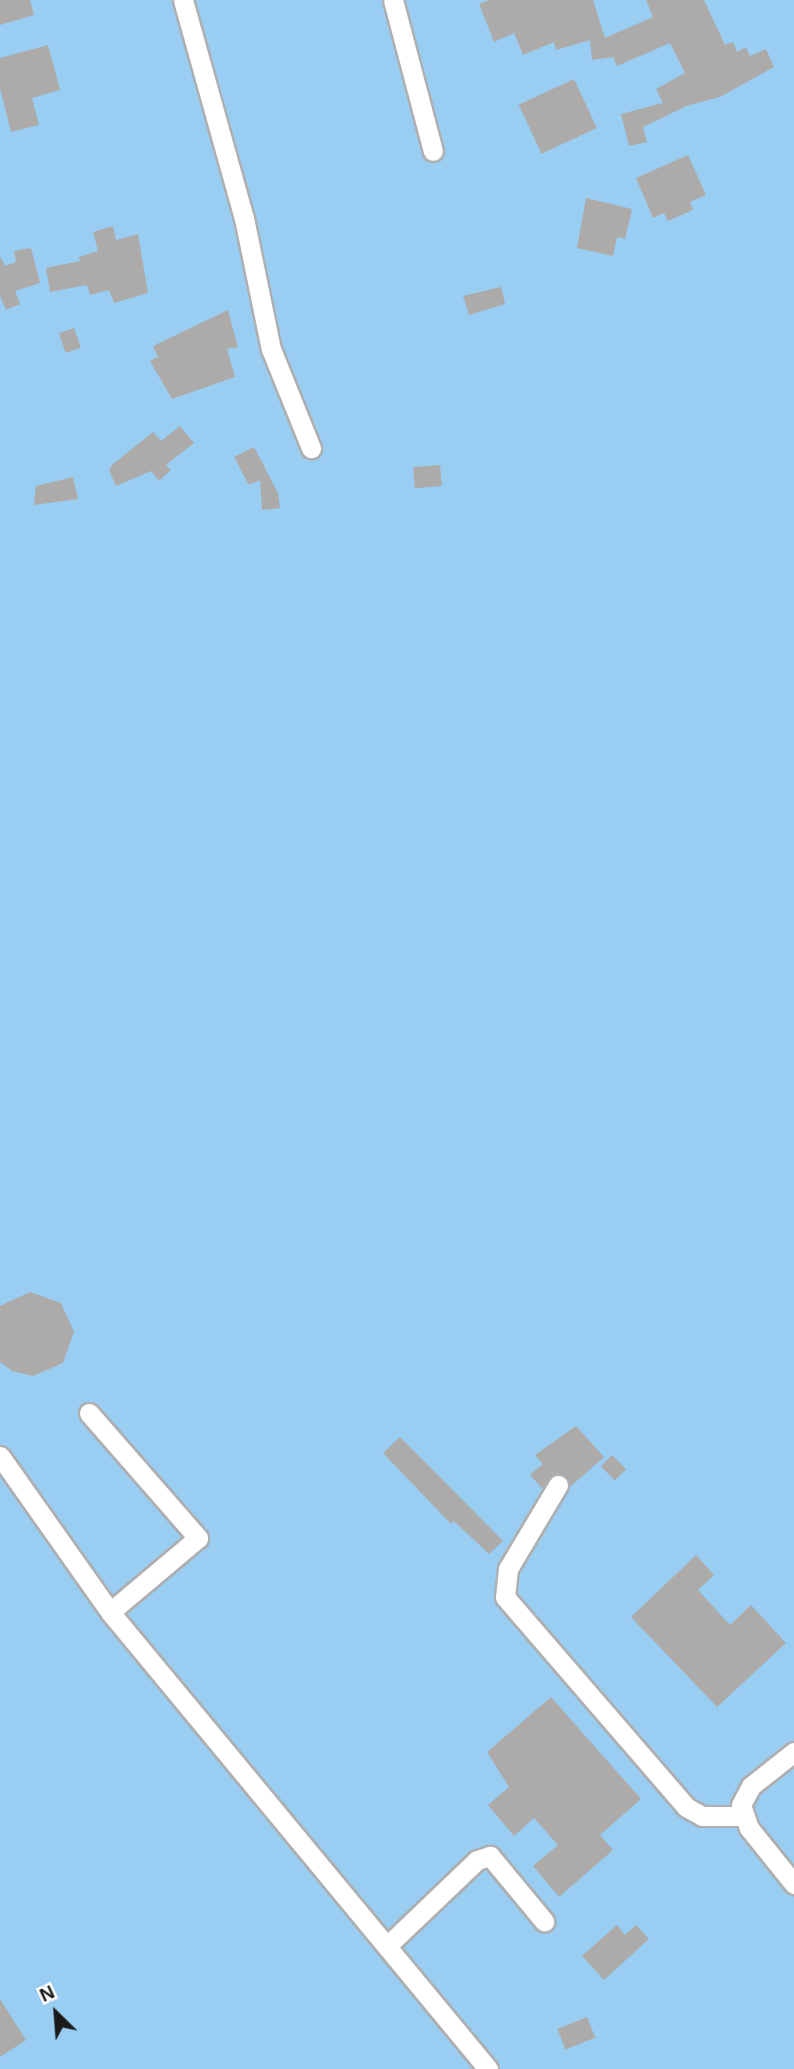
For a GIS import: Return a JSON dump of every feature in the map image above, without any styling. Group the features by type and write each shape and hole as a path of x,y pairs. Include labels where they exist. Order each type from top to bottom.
{"street":[{"path":"183,0 244,218 271,349 311,448"},
{"path":"393,0 433,151"},
{"path":"89,1413 198,1538 110,1612"},
{"path":"0,1457 110,1612 488,2069"},
{"path":"558,1485 508,1569 505,1597 686,1807 702,1816 743,1816"},
{"path":"794,1752 751,1786 741,1805 743,1816 794,1884"},
{"path":"387,1946 478,1860 490,1856 544,1921"}],"shaded area":[{"path":"0,0 794,0 794,2069 0,2069"}],"building":[{"path":"0,0 30,0 34,15 0,25"},
{"path":"489,0 593,0 605,38 653,17 646,0 704,0 725,45 733,42 737,52 746,47 750,56 766,49 774,67 720,97 689,105 643,127 647,142 629,146 621,114 663,103 656,89 685,73 670,43 617,66 613,57 592,60 590,40 556,50 554,42 523,55 514,33 494,42 479,4"},
{"path":"48,45 60,90 32,98 39,125 11,132 0,88 0,58"},
{"path":"574,79 597,128 542,154 519,105"},
{"path":"688,155 706,195 690,202 693,210 668,221 664,213 653,218 636,178"},
{"path":"586,198 632,209 625,239 617,237 613,256 577,248"},
{"path":"113,226 116,240 138,234 148,293 114,303 109,290 90,295 87,285 50,292 46,268 80,261 79,257 98,251 93,232"},
{"path":"31,248 40,283 15,291 20,304 6,310 0,296 0,256 5,266 16,262 14,251"},
{"path":"501,287 505,304 469,315 463,296"},
{"path":"228,310 238,347 227,349 235,377 172,399 150,361 158,357 153,346"},
{"path":"74,328 81,348 66,353 59,333"},
{"path":"180,426 194,443 166,465 171,470 159,481 151,471 116,486 109,470 112,465 153,432 161,441"},
{"path":"254,447 278,493 280,508 262,510 260,480 249,485 234,457"},
{"path":"440,465 442,486 415,488 413,467"},
{"path":"73,477 78,499 34,505 36,486"},
{"path":"30,1292 61,1303 74,1332 63,1363 33,1376 12,1371 0,1362 0,1306"},
{"path":"576,1426 604,1457 570,1487 568,1478 557,1473 542,1488 530,1475 543,1464 535,1455"},
{"path":"400,1437 503,1541 489,1554 454,1521 451,1524 383,1453"},
{"path":"612,1455 626,1469 615,1480 601,1466"},
{"path":"696,1555 714,1575 698,1590 730,1625 751,1605 786,1643 717,1707 631,1617"},
{"path":"551,1697 641,1799 600,1835 613,1850 559,1897 533,1866 558,1845 534,1818 514,1836 488,1805 509,1787 487,1752"},
{"path":"617,1925 625,1935 636,1925 649,1939 604,1980 582,1956"},
{"path":"0,1999 26,2040 0,2057"},
{"path":"587,2017 595,2037 566,2049 557,2029"}]}
